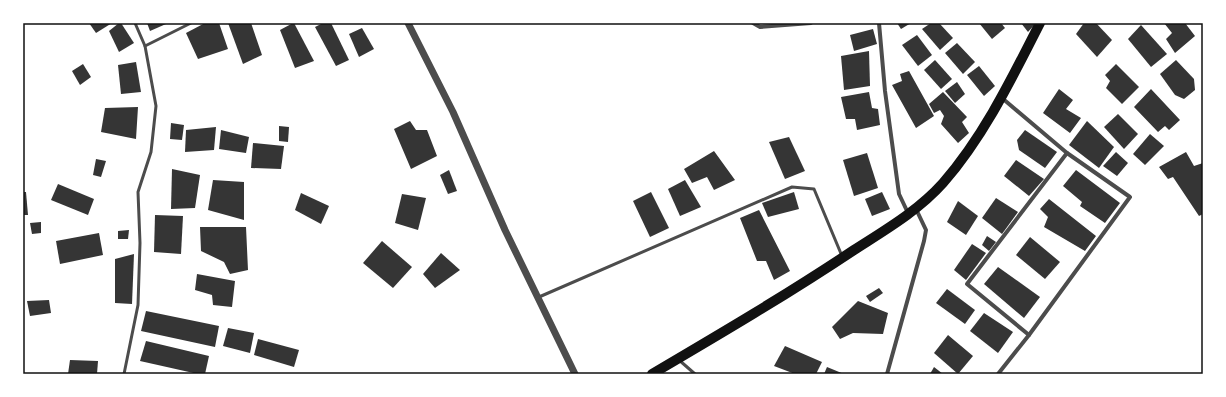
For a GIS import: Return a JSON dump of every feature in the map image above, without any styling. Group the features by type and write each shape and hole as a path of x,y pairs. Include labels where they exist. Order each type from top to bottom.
{"main road":[{"path":"652,374 762,309 843,258 912,211 942,184 962,161 1002,98 1040,23"}],"street":[{"path":"408,23 453,112 505,230 575,374"},
{"path":"753,23 760,27 811,23"},
{"path":"879,23 885,91 899,194 926,230 887,374"},
{"path":"998,374 1029,335 1130,197 1067,153 1002,98"},
{"path":"1029,335 967,284 1067,153"}],"lane":[{"path":"124,374 138,305 140,243 138,192 151,152 156,106 145,46 135,23"},
{"path":"145,46 190,23"},
{"path":"538,297 792,187 814,189 843,258"},
{"path":"677,359 695,374"}],"building":[{"path":"89,23 112,23 96,33"},
{"path":"121,23 134,43 119,52 109,31"},
{"path":"147,23 165,23 166,24 150,31"},
{"path":"205,23 219,23 228,49 198,59 186,33"},
{"path":"228,23 251,23 262,55 243,64"},
{"path":"293,23 314,61 295,68 280,30"},
{"path":"323,23 331,23 349,60 336,66 315,27"},
{"path":"897,23 911,23 901,29"},
{"path":"931,23 939,23 953,38 940,50 922,29"},
{"path":"979,23 1001,23 1005,28 992,39"},
{"path":"1021,23 1036,23 1028,32"},
{"path":"1084,23 1096,23 1112,40 1097,57 1076,34"},
{"path":"1164,23 1185,23 1195,36 1175,53 1166,39 1172,33"},
{"path":"1141,25 1167,54 1151,67 1128,39"},
{"path":"362,28 374,49 359,57 349,34"},
{"path":"873,29 877,44 854,51 850,35"},
{"path":"917,35 932,55 918,66 902,45"},
{"path":"957,43 975,62 963,74 945,53"},
{"path":"869,51 870,86 844,90 841,56"},
{"path":"935,60 952,79 941,89 924,70"},
{"path":"1176,60 1194,79 1195,90 1184,99 1175,95 1160,74"},
{"path":"136,62 141,92 121,94 118,65"},
{"path":"83,64 91,77 80,85 72,71"},
{"path":"1116,64 1139,87 1122,104 1106,88 1110,81 1105,75"},
{"path":"979,66 995,86 984,96 967,75"},
{"path":"909,71 934,116 916,128 892,85 902,81 900,74"},
{"path":"957,82 965,94 955,103 945,91"},
{"path":"1059,89 1073,100 1066,109 1081,118 1070,133 1043,113"},
{"path":"1151,89 1180,120 1169,130 1165,126 1158,132 1134,107"},
{"path":"869,92 872,108 878,109 880,125 857,130 855,119 846,119 841,97"},
{"path":"943,92 967,117 962,122 969,133 958,143 941,124 944,116 940,110 934,113 929,104"},
{"path":"138,107 136,139 101,132 105,108"},
{"path":"1118,114 1138,134 1124,149 1104,127"},
{"path":"410,121 416,130 427,130 437,156 411,169 394,129"},
{"path":"1087,121 1114,147 1099,168 1069,145"},
{"path":"171,123 184,125 182,140 170,139"},
{"path":"279,126 289,127 288,142 279,141"},
{"path":"216,127 214,150 185,152 186,130"},
{"path":"221,130 249,137 246,153 219,149"},
{"path":"1025,130 1057,152 1045,168 1019,150 1017,140"},
{"path":"1150,134 1164,146 1145,165 1133,154"},
{"path":"789,137 805,171 785,179 769,142"},
{"path":"253,143 284,146 281,169 251,168"},
{"path":"714,151 735,180 714,190 707,177 692,183 684,169"},
{"path":"1116,152 1128,163 1117,176 1103,166"},
{"path":"1186,152 1194,166 1203,163 1203,214 1199,216 1173,177 1168,179 1159,167"},
{"path":"867,153 878,188 854,196 843,160"},
{"path":"96,159 106,161 101,177 93,175"},
{"path":"1016,160 1044,179 1029,196 1004,176"},
{"path":"172,169 200,175 195,208 171,209"},
{"path":"449,170 457,191 448,194 440,175"},
{"path":"1076,170 1120,203 1105,223 1080,206 1082,202 1063,186"},
{"path":"213,180 244,182 244,220 208,210"},
{"path":"685,180 701,207 680,216 668,189"},
{"path":"58,184 94,199 88,215 51,200"},
{"path":"23,192 26,192 28,215 23,215"},
{"path":"651,192 669,228 650,237 633,201"},
{"path":"794,192 799,209 768,217 762,203"},
{"path":"882,192 890,209 872,216 865,199"},
{"path":"301,193 329,206 321,224 295,210"},
{"path":"402,194 426,198 418,230 395,223"},
{"path":"996,198 1018,212 1002,234 982,218"},
{"path":"1049,199 1096,236 1085,251 1044,227 1048,217 1040,209"},
{"path":"958,201 978,216 966,235 947,222"},
{"path":"759,210 790,271 774,280 766,261 757,261 740,218"},
{"path":"155,215 183,216 181,254 154,252"},
{"path":"41,222 41,233 32,234 30,223"},
{"path":"200,227 246,227 248,270 230,274 224,262 201,251"},
{"path":"129,230 128,239 118,239 118,231"},
{"path":"99,233 103,255 60,264 56,241"},
{"path":"987,236 996,242 989,251 982,245"},
{"path":"1030,237 1060,262 1045,279 1016,255"},
{"path":"382,241 412,267 393,288 363,263"},
{"path":"972,244 986,253 966,280 954,270"},
{"path":"441,253 460,270 435,288 423,274"},
{"path":"134,254 132,304 115,303 115,259"},
{"path":"998,267 1040,297 1024,318 984,284"},
{"path":"197,274 235,281 232,307 213,305 212,295 195,290"},
{"path":"879,288 883,293 870,302 866,296"},
{"path":"947,289 975,310 965,324 936,303"},
{"path":"49,300 51,313 30,316 27,301"},
{"path":"858,301 888,313 883,334 853,333 840,339 832,327"},
{"path":"146,311 219,326 215,347 141,331"},
{"path":"984,313 1013,332 998,353 970,331"},
{"path":"228,328 254,333 250,353 223,346"},
{"path":"948,335 973,356 958,374 934,353"},
{"path":"258,339 299,350 294,367 254,355"},
{"path":"146,341 209,356 205,374 198,374 140,361"},
{"path":"785,346 822,362 816,374 795,374 774,366"},
{"path":"70,360 98,361 97,374 68,374"},
{"path":"827,367 844,374 824,374"},
{"path":"934,367 943,374 930,374"}]}
